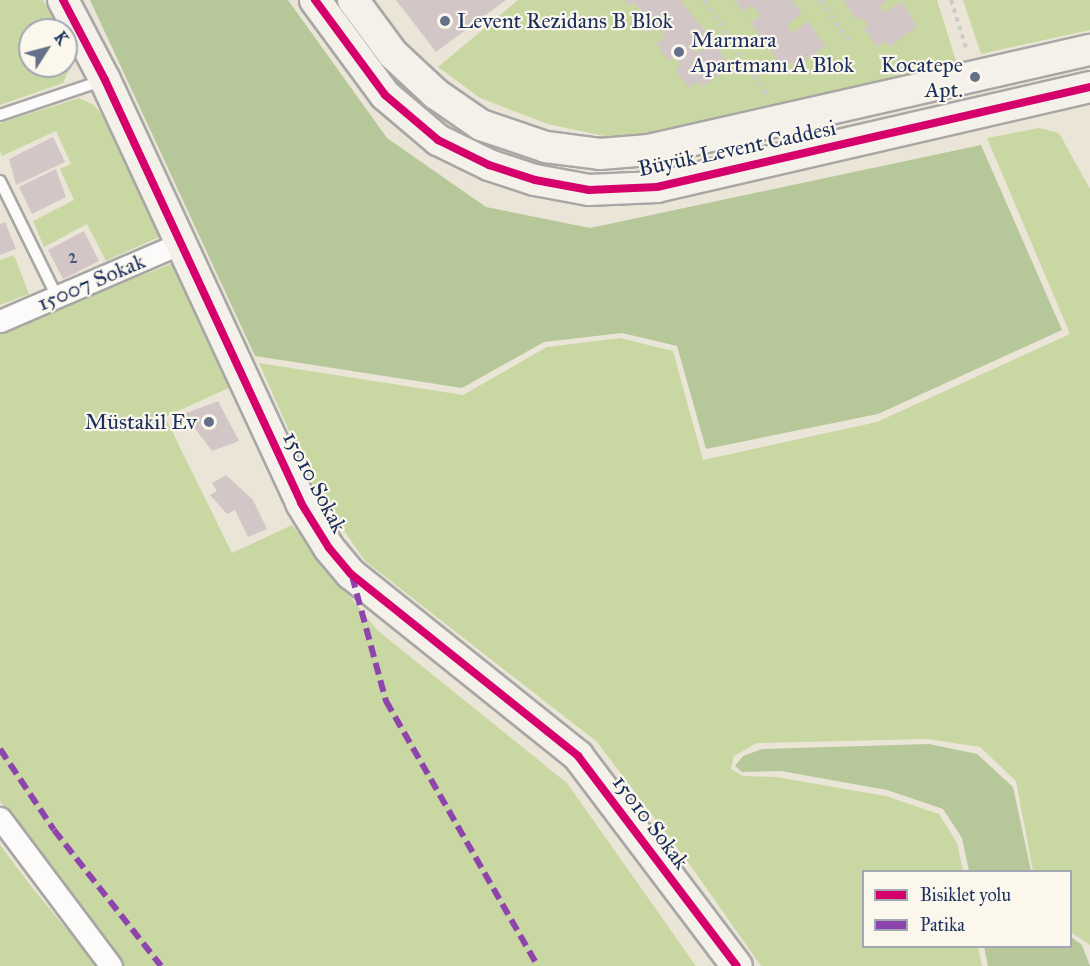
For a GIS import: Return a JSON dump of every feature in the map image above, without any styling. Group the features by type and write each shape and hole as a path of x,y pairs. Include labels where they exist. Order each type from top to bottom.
{"street":[{"name":"15010 Sokak","path":"63,0 105,80 301,503 329,548 351,574 578,756 737,966"},
{"name":"Büyük Levent Caddesi","path":"315,0 385,95 438,140 489,165 589,190 657,187 1090,87"},
{"name":"Büyük Levent Caddesi","path":"353,0 393,54 436,94 481,125 546,147 600,154 649,150 1090,50"},
{"name":"15007 Sokak","path":"0,321 181,243"},
{"path":"0,818 111,966"}],"lane":[{"path":"0,115 105,80"},
{"path":"0,181 57,297"}],"path":[{"path":"704,0 756,80"},
{"path":"820,0 850,42"},
{"path":"951,0 975,77"}],"green space":[{"path":"0,0 43,0 53,18 18,18 18,78 65,78 63,83 0,105"},
{"path":"90,0 288,0 387,138 486,207 590,228 981,145 1062,330 878,414 706,449 677,346 622,333 544,342 462,388 255,356"},
{"path":"518,0 937,0 957,64 623,140 548,124 480,98 438,67"},
{"path":"963,0 1090,0 1090,30 981,54"},
{"path":"79,98 94,105 102,115 159,237 106,261 87,224 44,247 33,221 74,200 60,169 71,164 56,131 2,156 0,152 0,123"},
{"path":"1039,128 1059,133 1090,189 1090,945 1072,933 1072,870 1033,870 1016,781 980,747 927,739 757,743 734,756 731,769 743,776 776,777 886,796 939,814 957,843 963,870 862,870 862,948 978,948 982,966 761,966 693,869 597,742 365,561 314,487 259,363 463,395 547,347 620,338 673,351 703,460 877,422 1070,334 987,138"},
{"path":"14,255 29,294 0,305 0,260"},
{"path":"176,262 235,385 165,417 232,553 292,525 377,630 567,783 696,966 124,966 0,801 0,330"},
{"path":"929,744 977,754 1013,787 1031,870 969,870 962,838 943,809 887,790 781,771 742,772 735,766 743,756 762,749"},
{"path":"0,845 31,886 97,966 0,966"},
{"path":"1072,938 1082,945 1090,966 988,966 984,948 1072,948"}],"building":[{"name":"Levent Rezidans B Blok","path":"396,0 506,0 436,52"},
{"name":"Marmara Apartmanı A Blok","path":"625,0 680,0 708,34 692,46 697,54 714,42 729,67 702,87 698,82 689,88 675,70 681,66 678,61 674,57 669,61 656,44 665,37 657,26 648,33 635,14 641,10 634,2 629,6"},
{"path":"735,0 791,0 802,13 787,25 793,33 808,21 825,46 796,67 792,62 783,68 770,50 776,46 769,37 764,41 751,23 760,16 752,5 743,12"},
{"path":"847,0 887,0 880,6 885,13 902,1 917,27 889,47 885,41 877,47 864,29 868,25 862,17 858,21 844,2"},
{"path":"53,137 65,162 16,185 9,159"},
{"path":"56,169 66,197 32,214 19,187"},
{"path":"5,222 16,249 0,255 0,224"},
{"path":"84,231 99,261 63,279 48,250"},
{"name":"Müstakil Ev","path":"218,401 239,441 212,451 184,414"},
{"path":"226,475 253,500 267,529 248,537 235,510 227,514 210,495 217,491 212,483"}],"marked path":[{"path":"352,576 386,701 538,966"},
{"path":"0,749 54,830 161,966"}],"cycle path":[{"path":"63,0 105,80 301,503 329,548 351,574 578,756 737,966"},
{"path":"315,0 385,95 438,140 489,165 535,180 589,190 657,187 1090,87"}],"place":[{"name":"Levent Rezidans B Blok","path":"445,21"},
{"name":"Marmara Apartmanı A Blok","path":"679,52"},
{"name":"Kocatepe Apt.","path":"975,77"},
{"name":"Müstakil Ev","path":"209,422"}]}
